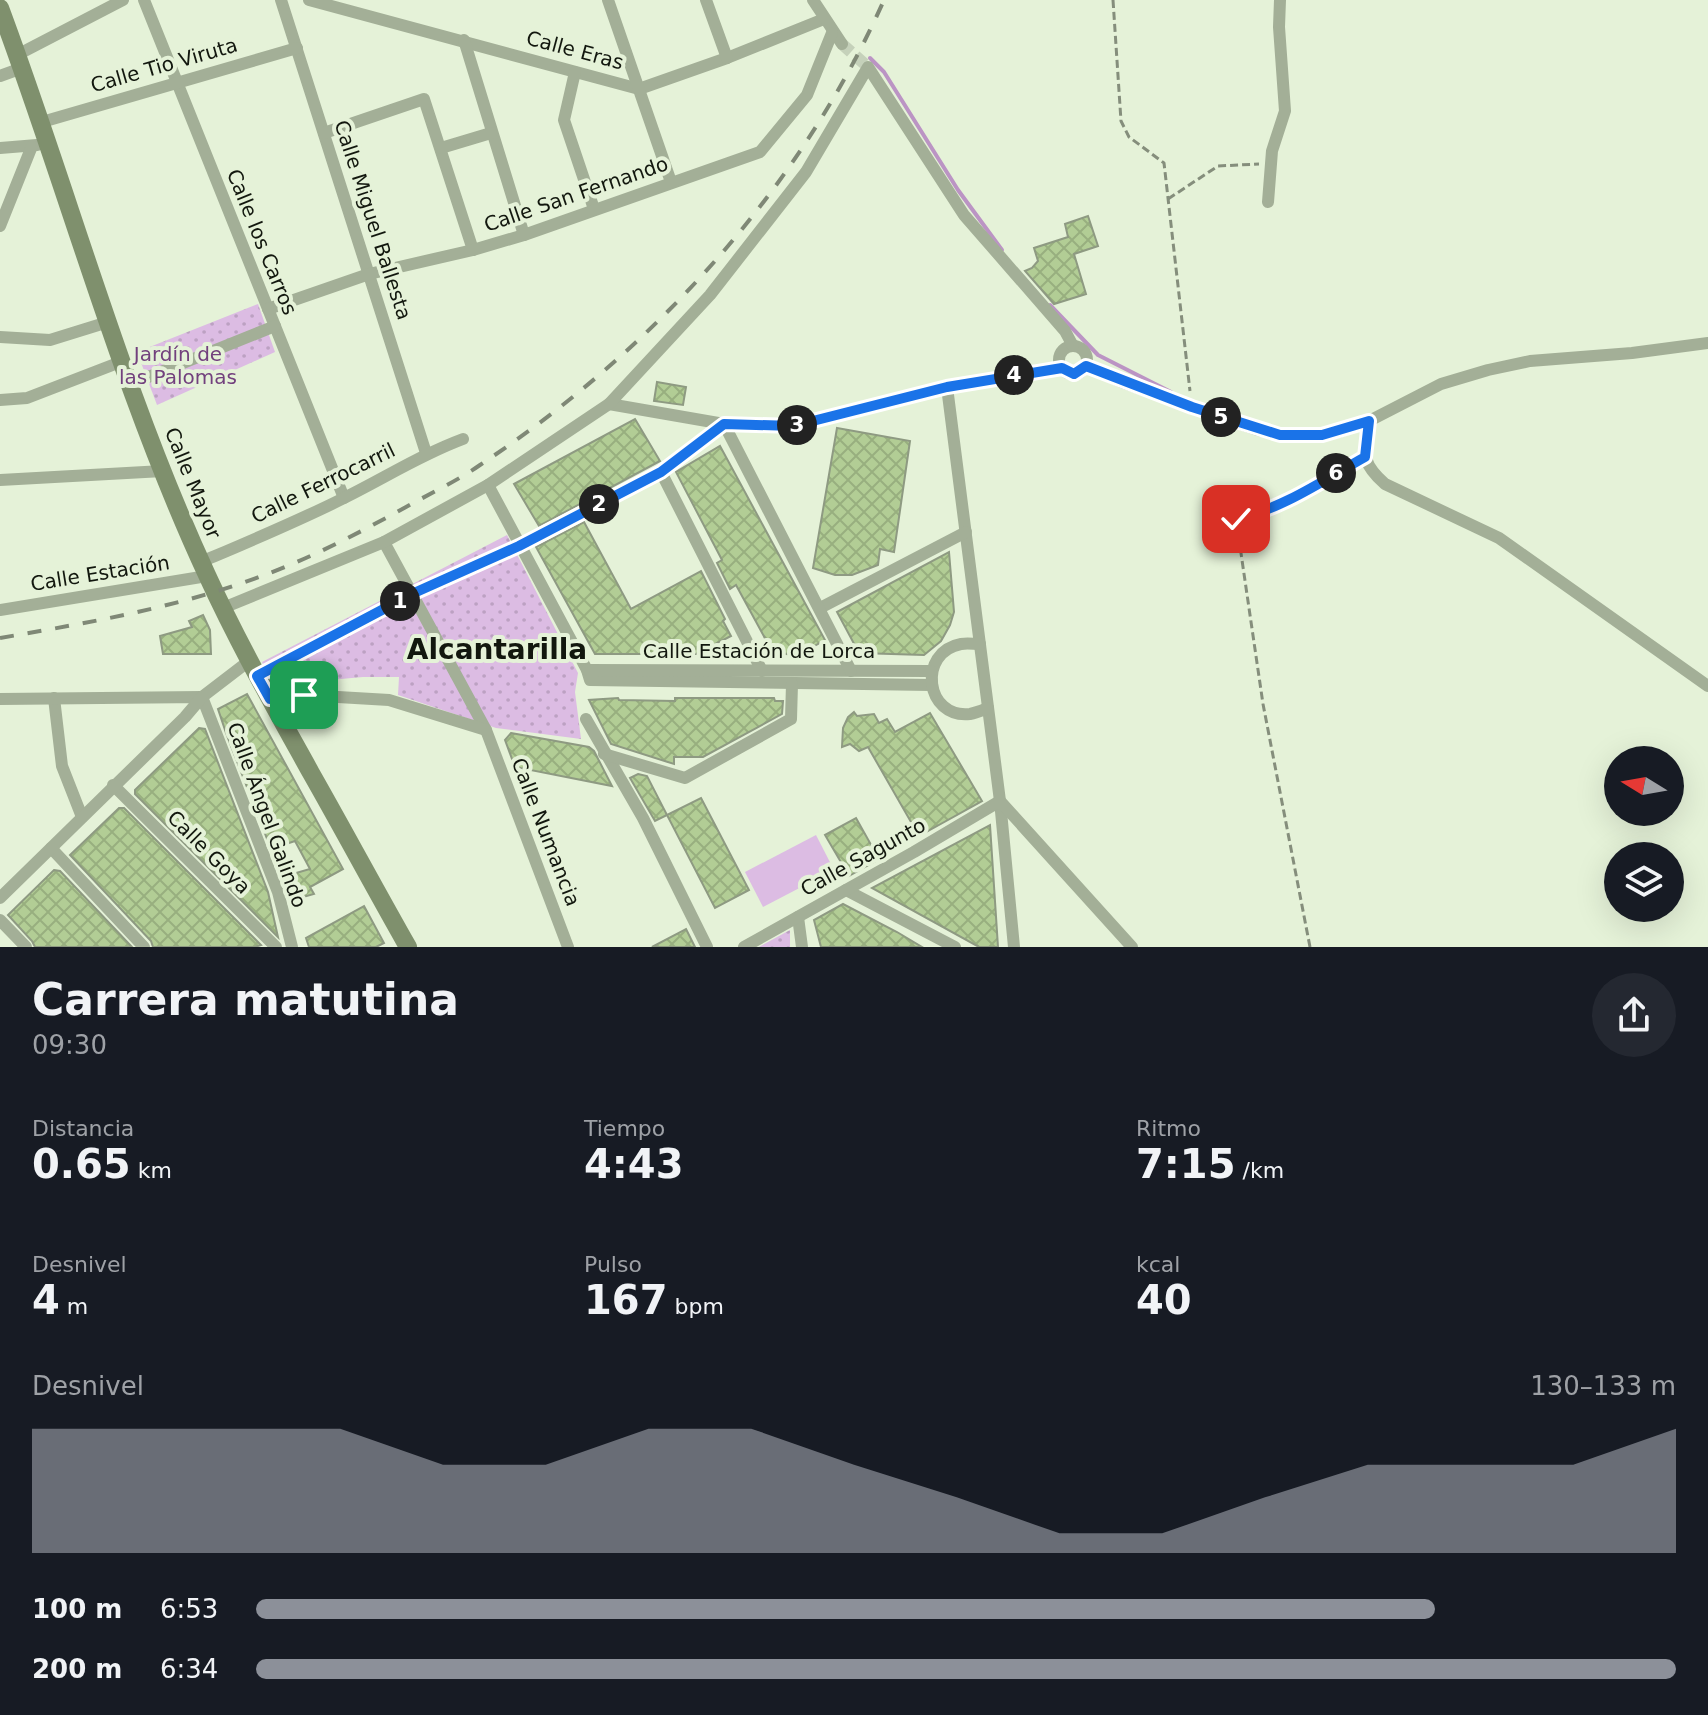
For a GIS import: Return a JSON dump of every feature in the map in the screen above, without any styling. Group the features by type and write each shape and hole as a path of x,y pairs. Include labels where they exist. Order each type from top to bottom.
{"main road":[{"name":"Calle Mayor","path":"0,8 42,122 40,144 163,471 204,569 253,669 402,945"}],"street":[{"path":"0,76 123,0"},
{"name":"Calle los Carros","path":"144,0 344,498"},
{"name":"Calle Miguel Ballesta","path":"281,0 426,453"},
{"name":"Calle Eras","path":"309,0 639,89 824,19"},
{"path":"608,0 671,182"},
{"path":"706,0 727,58"},
{"path":"813,0 842,44"},
{"path":"1268,202 1270,164 1285,111 1280,0"},
{"name":"Calle San Fernando","path":"268,309 312,291 369,274 524,235 760,152 807,95 832,33"},
{"path":"464,40 524,235"},
{"name":"Calle Tio Viruta","path":"42,122 297,48"},
{"path":"223,608 384,542 488,485 609,404 710,295 796,185 868,67 964,215 1065,331 1073,346 1083,350 1086,366"},
{"path":"575,72 564,120 594,209"},
{"path":"324,133 424,99 473,250"},
{"path":"441,148 491,133"},
{"path":"0,148 40,144"},
{"path":"0,226 40,144"},
{"path":"0,337 50,340 108,322"},
{"path":"131,384 275,326"},
{"path":"1086,366 1258,430 1300,437 1338,432 1369,421 1441,384 1488,370 1530,361 1708,343"},
{"path":"1062,368 1060,354 1073,346"},
{"path":"0,400 27,398 123,361"},
{"path":"609,404 724,424 793,426 947,387 1062,368 1074,374 1086,366"},
{"path":"947,387 1000,801 1014,947"},
{"path":"1369,421 1365,457 1370,470 1385,484 1499,538 1708,686"},
{"path":"0,898 202,697 253,669 519,546 661,472 724,424"},
{"path":"724,424 851,671"},
{"name":"Calle Ferrocarril","path":"204,569 426,453 463,439"},
{"path":"0,480 163,471"},
{"path":"661,472 762,671"},
{"path":"488,485 589,675"},
{"path":"820,608 966,532"},
{"name":"Calle Numancia","path":"384,542 486,730 568,947"},
{"name":"Calle Estación","path":"0,610 204,569"},
{"path":"980,644 959,644 940,654 931,671 931,685 938,701 955,713 970,714 988,708"},
{"name":"Calle Estación de Lorca","path":"589,675 931,671"},
{"name":"Calle Estación de Lorca","path":"589,675 792,684 931,685"},
{"path":"604,754 685,778 791,719 792,684"},
{"path":"270,699 304,695 389,700 486,730"},
{"path":"0,699 202,697"},
{"name":"Calle Ángel Galindo","path":"202,697 278,892 292,947"},
{"path":"54,698 62,766 82,817"},
{"path":"586,719 643,818 707,947"},
{"name":"Calle Goya","path":"113,785 276,947"},
{"path":"1000,801 1132,947"},
{"name":"Calle Sagunto","path":"744,947 1000,801"},
{"path":"51,848 144,947"},
{"path":"846,890 955,947"},
{"path":"798,917 802,947"},
{"path":"0,920 26,947"}],"path":[{"path":"1113,0 1121,121 1129,137 1164,163 1192,407"},
{"path":"1168,199 1218,166 1270,164"},
{"path":"1310,947 1263,704 1236,519 1253,516 1365,457"}],"green space":[{"name":"Jardín de las Palomas","path":"258,304 275,352 157,405 137,352"},
{"path":"507,535 578,673 575,692 581,739 496,728 398,695 399,677 274,685 262,662"},
{"path":"816,835 834,870 763,907 745,872"},
{"path":"790,930 790,947 759,947"}],"building":[{"path":"1088,216 1098,246 1074,254 1086,294 1054,304 1025,271 1038,261 1034,248 1068,237 1065,224"},
{"path":"657,382 686,387 683,405 654,401"},
{"path":"635,419 660,461 539,526 514,484"},
{"path":"837,428 910,441 894,552 880,549 878,565 852,575 835,575 813,568"},
{"path":"720,446 825,640 798,655 773,653 736,585 730,589 717,563 722,560 676,472"},
{"path":"584,522 631,609 701,571 731,636 696,654 595,654 536,547"},
{"path":"949,552 954,612 941,641 924,655 859,653 837,612"},
{"path":"203,615 210,630 211,654 163,654 160,636 192,627 189,621"},
{"path":"247,694 343,869 310,887 314,894 296,899 286,876 310,869 295,841 271,849 226,733 218,709"},
{"path":"675,698 774,698 775,701 783,701 782,714 703,757 674,757 674,764 611,744 589,700 675,701"},
{"path":"854,712 857,716 874,714 879,723 887,719 895,732 930,713 982,801 919,836 868,747 859,751 850,744 842,747 843,728"},
{"path":"199,728 205,729 268,892 278,937 135,794 135,790"},
{"path":"511,733 589,747 612,786 515,767 505,740"},
{"path":"638,774 647,776 667,815 655,821 630,778"},
{"path":"701,798 749,890 715,908 667,815"},
{"path":"119,808 124,808 261,945 153,947 151,941 70,855"},
{"path":"856,818 879,859 849,876 825,835"},
{"path":"990,825 998,947 979,947 872,888"},
{"path":"54,870 60,871 132,947 35,947 8,915"},
{"path":"843,904 922,947 821,947 814,920"},
{"path":"364,906 384,943 376,947 309,947 306,938"},
{"path":"686,929 695,947 652,947"}],"waterway":[{"path":"870,58 884,72 958,190 1002,250"},
{"path":"1050,305 1098,355 1171,392"}],"tunnel":[{"path":"842,44 868,67"}],"railway":[{"path":"0,638 163,606 278,570 352,536 453,482 544,420 604,371 661,318 715,261 764,201 809,137 849,70 884,0"}],"district":[{"name":"Alcantarilla","path":"497,649"}],"route":[{"path":"304,695 270,699 257,676 414,593 519,546 661,472 724,424 793,426 947,387 1062,368 1074,374 1086,366 1192,407 1280,435 1322,435 1369,421 1365,457 1253,516 1236,519"}]}
